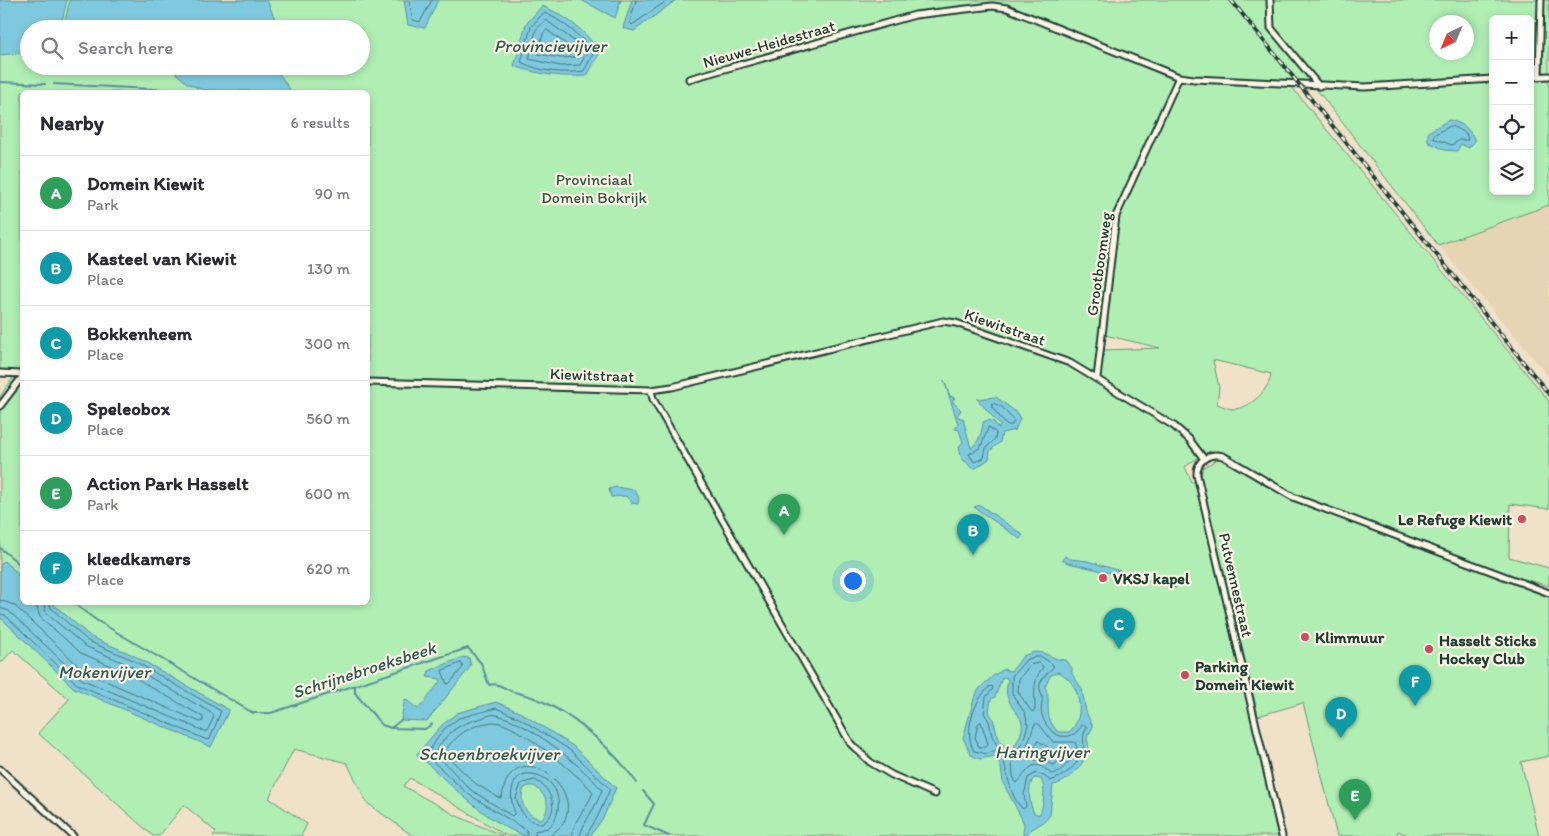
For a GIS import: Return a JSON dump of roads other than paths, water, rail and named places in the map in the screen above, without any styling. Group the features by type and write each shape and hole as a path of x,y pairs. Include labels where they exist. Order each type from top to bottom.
{"street":[{"path":"1270,0 1271,28 1319,86"},
{"path":"1539,77 1541,0"},
{"name":"Nieuwe-Heidestraat","path":"690,80 916,15 992,6 1007,8 1179,77 1365,87 1489,79"},
{"path":"1534,77 1549,76"},
{"name":"Grootboomweg","path":"1097,378 1116,216 1179,77"},
{"name":"Kiewitstraat","path":"370,382 651,390 672,387 943,321 956,323 1052,356 1097,378 1174,426 1189,439 1204,459"},
{"path":"0,373 20,375"},
{"path":"0,406 20,378"},
{"path":"651,390 658,408 851,744 870,762 892,775 935,794"},
{"path":"1204,459 1211,455 1223,456 1293,497 1549,593"},
{"name":"Putvennestraat","path":"1204,459 1199,464 1197,475 1282,836"},
{"path":"0,769 73,836"}],"water":[{"path":"0,0 67,0 62,20 20,20 20,53 0,55"},
{"path":"70,0 267,0 275,20 65,20"},
{"path":"404,0 438,0 425,28 408,25"},
{"path":"581,0 621,0 615,18"},
{"path":"632,0 676,0 634,31 623,28"},
{"name":"Provincievijver","path":"542,6 575,25 595,46 599,54 587,76 550,75 514,66 526,24"},
{"path":"178,75 280,75 290,90 203,90 187,83"},
{"path":"1449,120 1462,125 1471,133 1475,141 1469,148 1461,144 1457,151 1445,150 1428,142 1428,132"},
{"path":"944,380 950,396 955,398 953,402 961,410 957,416 963,419 971,448 980,437 983,422 988,420 994,422 998,428 1001,426 977,399 996,397 1017,413 1020,419 1015,430 1002,433 1000,442 990,451 989,459 976,468 971,468 967,462 962,460 959,447 963,442 959,430 955,429 958,424"},
{"path":"615,487 635,490 639,498 638,504 632,503 626,496 611,497 609,489"},
{"path":"980,505 1023,535 1020,539 974,507"},
{"path":"1065,556 1070,559 1088,561 1152,581 1156,580 1176,588 1068,563 1062,560"},
{"name":"Mokenvijver","path":"4,561 20,575 20,605 54,605 91,637 133,655 229,710 211,747 74,688 0,617 0,565"},
{"name":"Haringvijver","path":"1038,652 1065,660 1072,668 1072,674 1082,689 1086,712 1093,727 1087,737 1088,748 1080,766 1070,777 1053,785 1050,815 1045,821 1029,831 1027,836 1023,835 1024,824 1003,783 1001,767 995,756 980,759 971,755 963,738 974,699 979,689 1004,669 1010,671 1014,668 1023,656","holes":["1057,672 1071,682 1078,699 1078,717 1075,725 1069,732 1058,732 1050,719 1045,687 1050,676","1002,678 1008,679 1007,695 1022,724 1022,730 1013,749 1007,747 999,739 989,712 991,699 995,697","1034,778 1041,779 1044,787 1043,802 1039,815 1034,813 1031,805 1030,786"]},
{"path":"463,657 469,658 471,666 427,721 401,720 405,699 418,709 440,681 441,679 427,677 429,671"},
{"name":"Schoenbroekvijver","path":"496,702 521,713 573,746 616,788 603,818 590,836 528,836 515,832 487,815 423,759 418,757 417,754 441,726 457,713","holes":["534,786 542,793 546,801 547,810 541,819 527,812 523,804 522,794 524,788"]}],"waterway":[{"path":"0,82 45,84"},
{"path":"54,84 170,90"},
{"name":"Schrijnebroeksbeek","path":"0,548 20,564"},
{"name":"Schrijnebroeksbeek","path":"76,605 96,620 253,713 271,713 468,648 481,663 489,685 499,685 531,697 566,715 583,727 613,754 637,783"},
{"path":"355,686 355,693 382,725 391,728 401,720"},
{"path":"391,728 425,729 432,724"},
{"name":"Schrijnebroeksbeek","path":"643,791 654,804 644,825 669,836"}],"railway":[{"path":"1231,0 1549,394"}],"place":[{"name":"Le Refuge Kiewit","path":"1522,519"},
{"name":"Domein Kiewit","path":"784,535"},
{"name":"Kasteel van Kiewit","path":"973,555"},
{"name":"VKSJ kapel","path":"1103,578"},
{"name":"Klimmuur","path":"1305,637"},
{"name":"Bokkenheem","path":"1119,649"},
{"name":"Hasselt Sticks Hockey Club","path":"1429,649"},
{"name":"Parking Domein Kiewit","path":"1185,675"},
{"name":"kleedkamers","path":"1415,706"},
{"name":"Speleobox","path":"1341,738"},
{"name":"Action Park Hasselt","path":"1355,820"}],"park label":[{"name":"Provinciaal Domein Bokrijk","path":"594,188"}]}
